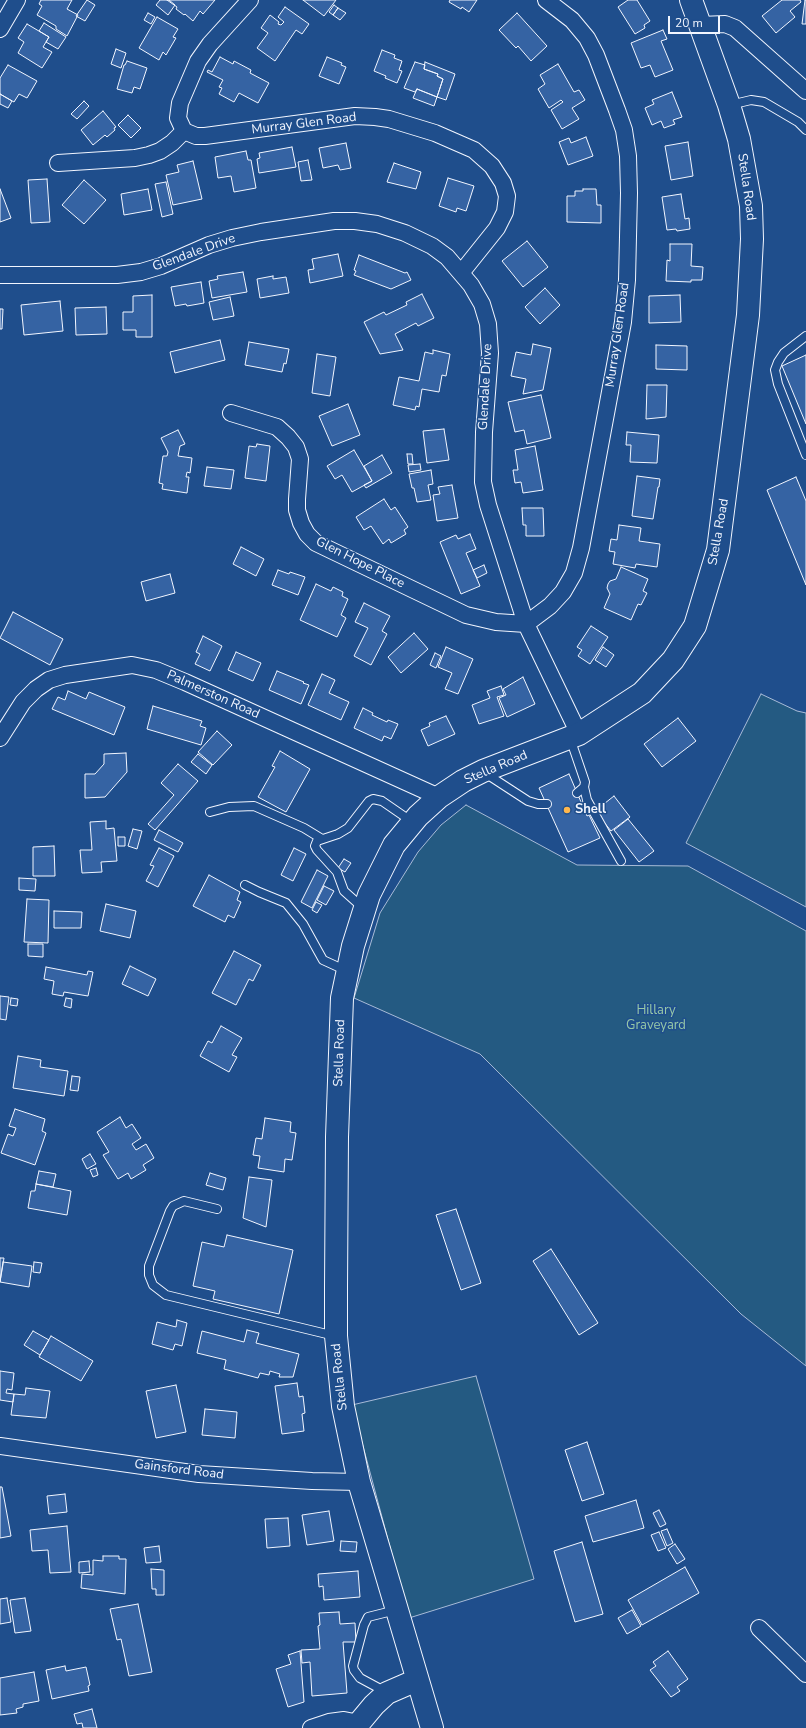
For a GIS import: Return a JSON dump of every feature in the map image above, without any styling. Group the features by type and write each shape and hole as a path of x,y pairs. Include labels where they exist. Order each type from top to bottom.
{"main road":[{"name":"Stella Road","path":"432,1728 359,1482 343,1406 336,1336 342,998 353,946 364,909 394,845 413,822 439,797 463,781 483,771 574,735 642,694 673,660 695,626 718,550 748,315 752,239 751,206 739,139 729,105 691,0"},
{"path":"359,1726 387,1693 417,1680"}],"street":[{"path":"0,29 17,0"},
{"path":"58,163 135,158 160,151 172,143 184,131 178,118 180,103 198,61 210,44 250,0"},
{"name":"Murray Glen Road","path":"526,624 550,606 563,592 574,573 581,548 622,330 627,280 629,193 628,156 624,130 596,55 587,38 572,20 546,0"},
{"path":"701,26 725,24 735,28 806,91"},
{"name":"Murray Glen Road","path":"184,131 196,136 205,136 355,116 389,119 435,133 474,150 492,166 503,183 507,196 505,212 497,228 461,273"},
{"name":"Glendale Drive","path":"0,275 117,275 141,272 161,266 209,245 232,238 334,221 355,221 377,224 405,233 432,246 447,258 471,285 482,304 488,324 490,353 484,432 483,482 496,534 526,624 574,735"},
{"name":"Glen Hope Place","path":"231,413 276,427 296,446 300,459 297,499 298,510 301,523 307,534 316,543 466,615 496,622 526,624"},
{"name":"Palmerston Road","path":"0,738 23,702 36,689 49,680 65,675 132,665 156,670 185,682 439,797"},
{"name":"Gainsford Road","path":"0,1446 199,1474 312,1481 359,1482"},
{"path":"759,1628 806,1674"},
{"path":"312,1728 344,1720 359,1726"}],"lane":[{"path":"729,105 751,100 764,102 798,122 806,130"},
{"path":"806,336 784,353 775,370 778,384 806,456"},
{"path":"574,735 585,782 584,787 587,800 621,861"},
{"path":"483,771 528,801 538,804 547,804"},
{"path":"577,793 584,787"},
{"path":"364,909 344,891 337,872 317,850 315,846 317,842 338,834 348,828 369,801 373,799 382,801 413,822"},
{"path":"210,812 229,807 254,806 304,828 322,839"},
{"path":"245,885 286,903 303,924 323,960 347,972"},
{"path":"217,1209 184,1201 173,1206 149,1266 149,1275 153,1285 166,1295 336,1336"},
{"path":"387,1693 360,1678 353,1666 364,1624 368,1617 396,1610"}],"green space":[{"path":"761,694 797,711 806,713 806,907 686,843"},
{"name":"Hillary Graveyard","path":"466,805 577,865 688,866 806,931 806,1366 741,1314 480,1054 354,998 380,913 418,852 441,825"},
{"path":"476,1376 534,1579 409,1618 352,1405"}],"building":[{"path":"41,0 72,0 67,9 78,15 67,36 56,29 56,26 37,15 42,6 39,4"},
{"path":"87,0 95,5 85,21 76,16"},
{"path":"160,0 169,0 175,5 168,15 156,5"},
{"path":"167,0 215,0 203,14 200,11 193,21 176,9 177,7"},
{"path":"303,0 336,0 324,16"},
{"path":"450,0 477,0 469,12 462,7 461,9 449,2"},
{"path":"628,0 637,0 650,21 644,25 645,28 635,34 618,7"},
{"path":"782,0 800,0 801,2 790,11 795,17 776,33 762,16"},
{"path":"805,0 806,24 802,24"},
{"path":"334,5 338,8 333,15 329,12"},
{"path":"285,7 309,24 302,34 296,30 275,61 257,48 268,33 261,28 270,15 279,22 278,24 281,25 284,22 278,17"},
{"path":"338,8 346,13 340,20 333,15"},
{"path":"148,13 155,17 151,24 144,20"},
{"path":"517,13 547,46 531,61 518,46 516,48 499,30"},
{"path":"157,17 178,29 173,37 176,38 166,55 163,52 159,60 139,48"},
{"path":"44,23 66,37 58,49 46,42 49,37 39,31"},
{"path":"27,24 49,37 43,47 52,52 42,68 18,53 24,42 18,38"},
{"path":"663,30 667,39 661,41 673,70 655,77 650,65 641,68 631,43"},
{"path":"116,49 126,53 121,68 111,64"},
{"path":"382,50 395,55 394,58 402,61 399,70 402,71 397,83 374,71"},
{"path":"220,57 233,64 234,61 251,70 250,73 269,83 258,103 239,93 234,102 219,94 222,88 219,87 223,80 207,72 208,70 212,72"},
{"path":"327,57 342,63 341,65 346,67 339,84 319,76"},
{"path":"127,61 147,68 140,89 134,87 132,93 117,89 124,65"},
{"path":"415,62 425,65 424,69 438,74 437,76 443,79 437,97 417,89 415,92 404,88"},
{"path":"425,62 455,74 446,100 437,97 443,79 437,76 438,74 424,69"},
{"path":"558,64 574,92 579,90 585,100 572,108 579,119 562,129 551,110 563,102 561,100 549,108 538,89 545,84 540,75"},
{"path":"8,65 37,81 27,98 19,94 14,102 0,94 0,78"},
{"path":"417,89 437,97 434,106 413,98"},
{"path":"672,92 682,117 673,120 675,124 664,128 661,121 652,125 645,108 654,104 652,100"},
{"path":"0,94 12,101 8,108 0,104"},
{"path":"84,101 89,106 77,119 71,114"},
{"path":"103,111 116,127 114,128 115,130 107,137 105,135 93,145 81,130"},
{"path":"128,115 141,128 131,138 118,125"},
{"path":"586,137 593,156 568,165 559,142 569,138 571,143"},
{"path":"688,142 693,176 671,180 665,146"},
{"path":"346,143 351,168 340,170 338,165 323,168 319,148"},
{"path":"292,147 296,167 259,173 257,159 260,158 259,153"},
{"path":"246,151 248,160 251,160 256,188 234,192 231,176 218,178 215,157"},
{"path":"308,160 312,180 301,181 298,162"},
{"path":"193,161 202,199 173,205 166,175 179,172 177,165"},
{"path":"394,163 421,172 416,189 387,182"},
{"path":"448,178 474,186 466,211 457,208 456,212 439,206"},
{"path":"47,179 50,222 31,223 28,180"},
{"path":"84,180 106,200 84,224 62,205"},
{"path":"166,182 173,214 162,217 155,184"},
{"path":"0,189 11,218 0,222"},
{"path":"148,189 152,210 124,215 121,194"},
{"path":"583,189 596,189 597,205 601,205 601,223 567,222 567,196 575,196 575,191 583,191"},
{"path":"681,194 685,219 689,218 690,229 677,231 676,229 667,230 662,197"},
{"path":"527,241 548,267 523,287 502,261"},
{"path":"670,244 692,244 691,266 703,267 702,280 691,280 691,282 666,281 667,260 670,261"},
{"path":"338,254 343,276 310,283 308,270 314,269 312,259"},
{"path":"359,255 405,273 407,272 411,280 391,289 354,275 356,271 354,270"},
{"path":"243,272 247,292 212,298 209,281 218,279 217,276"},
{"path":"273,276 273,279 286,277 289,293 260,298 257,279"},
{"path":"201,282 204,303 187,306 186,304 175,306 171,287"},
{"path":"545,288 560,305 540,324 525,307"},
{"path":"422,294 434,318 418,326 416,323 395,334 403,350 380,354 364,322 384,312 386,315 407,305 406,302"},
{"path":"152,295 152,337 136,337 136,330 123,330 123,312 133,312 133,296"},
{"path":"680,295 681,322 649,323 649,296"},
{"path":"230,297 234,316 213,320 209,302"},
{"path":"60,301 63,331 24,335 21,305"},
{"path":"106,307 107,334 76,335 75,308"},
{"path":"0,309 3,309 2,329 0,329"},
{"path":"220,340 225,360 175,373 170,352"},
{"path":"249,342 289,349 286,364 284,363 282,372 245,365"},
{"path":"533,344 551,348 543,390 523,394 526,379 511,376 516,352 531,355"},
{"path":"656,345 687,346 687,370 656,369"},
{"path":"433,350 450,354 446,376 442,375 439,392 422,389 419,407 416,406 415,410 393,405 399,377 419,381 425,352 433,354"},
{"path":"317,354 336,357 330,396 312,393"},
{"path":"806,355 806,424 782,366"},
{"path":"647,385 667,385 666,417 646,419"},
{"path":"541,395 551,438 527,444 524,430 515,432 508,402"},
{"path":"348,404 360,435 332,446 319,416"},
{"path":"444,429 449,460 427,463 423,431"},
{"path":"178,430 185,444 180,446 178,456 192,458 190,473 187,472 186,477 189,477 187,493 162,489 163,484 159,483 163,456 167,456 168,452 161,438"},
{"path":"627,432 659,435 657,463 630,462 631,445 626,445"},
{"path":"257,444 270,446 266,481 245,478 249,446 256,447"},
{"path":"535,446 543,490 523,493 521,482 515,483 513,470 518,470 515,450"},
{"path":"354,450 372,481 352,492 342,475 335,479 327,466"},
{"path":"407,454 412,454 413,464 408,464"},
{"path":"382,455 392,473 366,488 364,485 372,481 364,466"},
{"path":"420,464 421,470 409,472 408,465"},
{"path":"207,467 234,470 231,489 204,486"},
{"path":"431,470 433,484 428,485 431,500 417,502 409,474"},
{"path":"637,476 660,479 653,519 632,516"},
{"path":"796,477 806,501 806,585 767,490"},
{"path":"452,485 458,518 437,521 433,495 440,494 438,487"},
{"path":"384,499 391,510 395,507 408,527 404,530 406,534 391,543 389,539 383,544 371,526 364,530 356,517"},
{"path":"522,508 543,508 544,536 526,536 526,525 523,525"},
{"path":"619,525 641,528 639,541 660,544 657,567 636,564 635,568 613,564 615,552 609,551 611,539 617,540"},
{"path":"470,534 476,549 466,553 480,586 461,594 440,542 456,535 458,539"},
{"path":"241,547 264,559 256,576 233,564"},
{"path":"484,565 487,573 477,578 473,570"},
{"path":"621,567 648,579 643,591 647,593 641,605 638,604 631,620 604,608 610,594 607,588 608,584 610,581 616,579"},
{"path":"278,570 305,577 298,595 272,585"},
{"path":"170,574 175,593 146,601 141,582"},
{"path":"316,584 331,591 333,587 343,592 342,596 348,599 341,615 346,618 337,637 300,620"},
{"path":"364,603 390,616 382,631 387,634 371,665 354,656 368,628 355,622"},
{"path":"13,612 63,639 50,665 0,638"},
{"path":"591,626 608,637 590,664 578,656 582,650 577,647"},
{"path":"414,633 428,649 401,673 388,657"},
{"path":"203,636 222,646 210,671 195,664 200,654 196,652"},
{"path":"446,647 473,659 458,694 445,689 452,673 438,667"},
{"path":"603,647 614,655 606,667 595,660"},
{"path":"236,652 261,663 253,681 228,670"},
{"path":"435,653 441,656 436,668 430,665"},
{"path":"277,671 309,685 301,704 269,690"},
{"path":"322,674 335,680 329,693 349,702 341,720 308,705"},
{"path":"523,677 535,704 507,717 499,698 506,695 503,689"},
{"path":"501,686 504,695 497,697 504,716 479,724 472,705 490,698 487,691"},
{"path":"68,691 86,699 89,692 125,707 114,735 52,709 58,697 65,700"},
{"path":"153,706 202,721 200,726 206,728 201,745 147,729"},
{"path":"363,708 373,713 372,715 387,722 388,720 398,724 391,739 384,736 382,741 354,728"},
{"path":"446,716 455,734 428,746 421,730 430,726 429,723"},
{"path":"678,718 696,741 662,767 644,744"},
{"path":"217,731 232,745 213,765 198,752"},
{"path":"280,751 310,769 286,812 258,797 275,767 272,766"},
{"path":"126,753 127,772 105,797 85,798 85,774 95,774 104,764 104,754"},
{"path":"198,754 212,765 206,774 191,762"},
{"path":"178,764 198,781 155,830 148,824 174,795 161,783"},
{"name":"Shell","path":"569,774 587,816 589,815 600,838 568,852 539,788"},
{"path":"614,796 630,817 611,831 595,811"},
{"path":"628,819 654,851 639,862 614,830"},
{"path":"106,821 106,829 114,828 117,861 101,862 102,872 82,873 80,850 92,850 90,822"},
{"path":"133,829 142,831 137,849 128,846"},
{"path":"159,830 183,843 178,852 154,840"},
{"path":"118,837 125,837 125,846 118,846"},
{"path":"54,846 55,876 33,876 33,847"},
{"path":"159,848 174,856 158,887 146,881 154,866 150,865"},
{"path":"294,848 306,854 293,881 281,875"},
{"path":"344,859 351,863 345,872 338,868"},
{"path":"317,870 328,876 312,908 301,902"},
{"path":"209,875 240,892 237,900 241,902 234,918 228,915 225,922 193,906"},
{"path":"19,878 36,879 35,891 19,890"},
{"path":"324,886 334,891 326,905 317,900"},
{"path":"27,899 49,900 48,943 24,942"},
{"path":"316,902 322,905 317,913 312,910"},
{"path":"106,904 136,911 130,938 100,931"},
{"path":"54,911 82,912 81,928 54,928"},
{"path":"28,944 43,944 43,957 28,956"},
{"path":"234,951 261,965 253,981 249,979 236,1005 212,993"},
{"path":"130,966 156,979 148,996 122,984"},
{"path":"46,967 87,975 88,971 93,972 88,996 64,992 63,996 52,994 54,981 44,979"},
{"path":"0,996 9,997 6,1020 0,1019"},
{"path":"11,998 18,999 17,1006 10,1005"},
{"path":"66,998 72,999 71,1008 64,1006"},
{"path":"221,1026 242,1038 232,1055 237,1057 229,1072 200,1056 208,1041 212,1043"},
{"path":"18,1056 41,1060 40,1067 68,1071 64,1096 13,1088"},
{"path":"72,1076 80,1077 78,1091 70,1090"},
{"path":"15,1109 45,1119 42,1131 46,1133 35,1165 1,1153 8,1134 13,1136 16,1128 9,1126"},
{"path":"120,1117 126,1128 132,1124 141,1138 132,1144 136,1150 146,1144 154,1158 143,1165 146,1170 131,1179 128,1173 118,1179 103,1155 109,1152 97,1132"},
{"path":"265,1118 291,1122 290,1132 296,1133 292,1160 285,1159 284,1172 258,1168 260,1156 253,1155 256,1138 262,1139"},
{"path":"90,1154 96,1164 87,1169 82,1159"},
{"path":"96,1168 98,1175 93,1177 90,1170"},
{"path":"39,1171 56,1174 53,1187 36,1184"},
{"path":"210,1173 226,1178 223,1190 206,1185"},
{"path":"249,1177 272,1180 266,1227 243,1218"},
{"path":"36,1184 71,1191 67,1215 28,1208 31,1191 35,1191"},
{"path":"456,1209 481,1283 461,1290 436,1215"},
{"path":"227,1235 293,1250 279,1314 213,1299 215,1291 193,1286 202,1242 224,1247"},
{"path":"551,1249 598,1323 579,1335 533,1261"},
{"path":"0,1258 4,1258 0,1282"},
{"path":"3,1262 32,1266 29,1287 0,1282"},
{"path":"34,1262 42,1263 40,1273 33,1272"},
{"path":"177,1320 187,1323 182,1346 175,1344 173,1350 152,1344 157,1322 176,1327"},
{"path":"247,1330 259,1333 256,1343 299,1354 293,1377 279,1377 280,1374 270,1371 269,1375 260,1373 258,1378 224,1369 226,1360 197,1353 202,1331 244,1342"},
{"path":"33,1331 49,1340 40,1355 24,1345"},
{"path":"51,1336 93,1361 81,1381 39,1357"},
{"path":"0,1371 14,1373 12,1390 7,1389 6,1393 14,1394 13,1402 0,1400"},
{"path":"297,1383 299,1397 303,1396 305,1413 302,1414 304,1431 282,1434 275,1386"},
{"path":"176,1385 186,1432 156,1438 146,1391"},
{"path":"26,1388 50,1391 46,1418 11,1415 14,1394 25,1395"},
{"path":"205,1409 237,1412 235,1438 202,1435"},
{"path":"587,1442 604,1494 582,1501 565,1450"},
{"path":"0,1487 2,1487 11,1536 0,1538"},
{"path":"65,1494 67,1512 49,1514 47,1496"},
{"path":"636,1500 644,1528 593,1542 585,1516"},
{"path":"659,1510 666,1524 660,1527 653,1513"},
{"path":"329,1511 334,1541 307,1545 302,1515"},
{"path":"288,1518 290,1546 267,1548 265,1519"},
{"path":"67,1526 71,1572 50,1573 48,1550 32,1551 30,1530"},
{"path":"667,1529 673,1543 667,1546 661,1531"},
{"path":"659,1532 666,1548 658,1551 651,1535"},
{"path":"341,1541 357,1542 356,1552 340,1551"},
{"path":"582,1542 603,1614 575,1622 554,1551"},
{"path":"675,1544 685,1559 677,1564 668,1549"},
{"path":"159,1546 161,1562 146,1563 144,1548"},
{"path":"103,1556 119,1556 119,1559 126,1559 125,1594 81,1588 82,1574 93,1575 93,1560 103,1561"},
{"path":"89,1561 90,1572 79,1573 79,1562"},
{"path":"685,1567 699,1593 642,1625 628,1600"},
{"path":"151,1569 164,1570 164,1595 156,1595 156,1589 152,1589"},
{"path":"358,1571 360,1597 324,1600 323,1586 319,1587 318,1574"},
{"path":"7,1598 11,1622 0,1624 0,1599"},
{"path":"25,1598 31,1631 15,1633 10,1600"},
{"path":"138,1604 152,1672 129,1676 121,1639 117,1640 110,1609"},
{"path":"632,1610 641,1626 627,1634 618,1618"},
{"path":"339,1612 340,1624 355,1623 356,1642 343,1642 347,1693 312,1696 310,1662 302,1663 301,1650 320,1649 318,1626 320,1625 319,1613"},
{"path":"300,1651 304,1702 288,1707 276,1669 291,1664 288,1655"},
{"path":"668,1651 688,1679 677,1687 680,1691 671,1697 650,1670 656,1666 653,1662"},
{"path":"65,1666 66,1671 86,1667 90,1685 88,1686 89,1691 52,1699 46,1670"},
{"path":"34,1672 39,1701 23,1704 23,1707 16,1709 17,1713 0,1715 0,1678"},
{"path":"92,1709 97,1728 83,1728 82,1723 77,1724 74,1714"}],"place":[{"name":"Shell","path":"567,810"}]}
